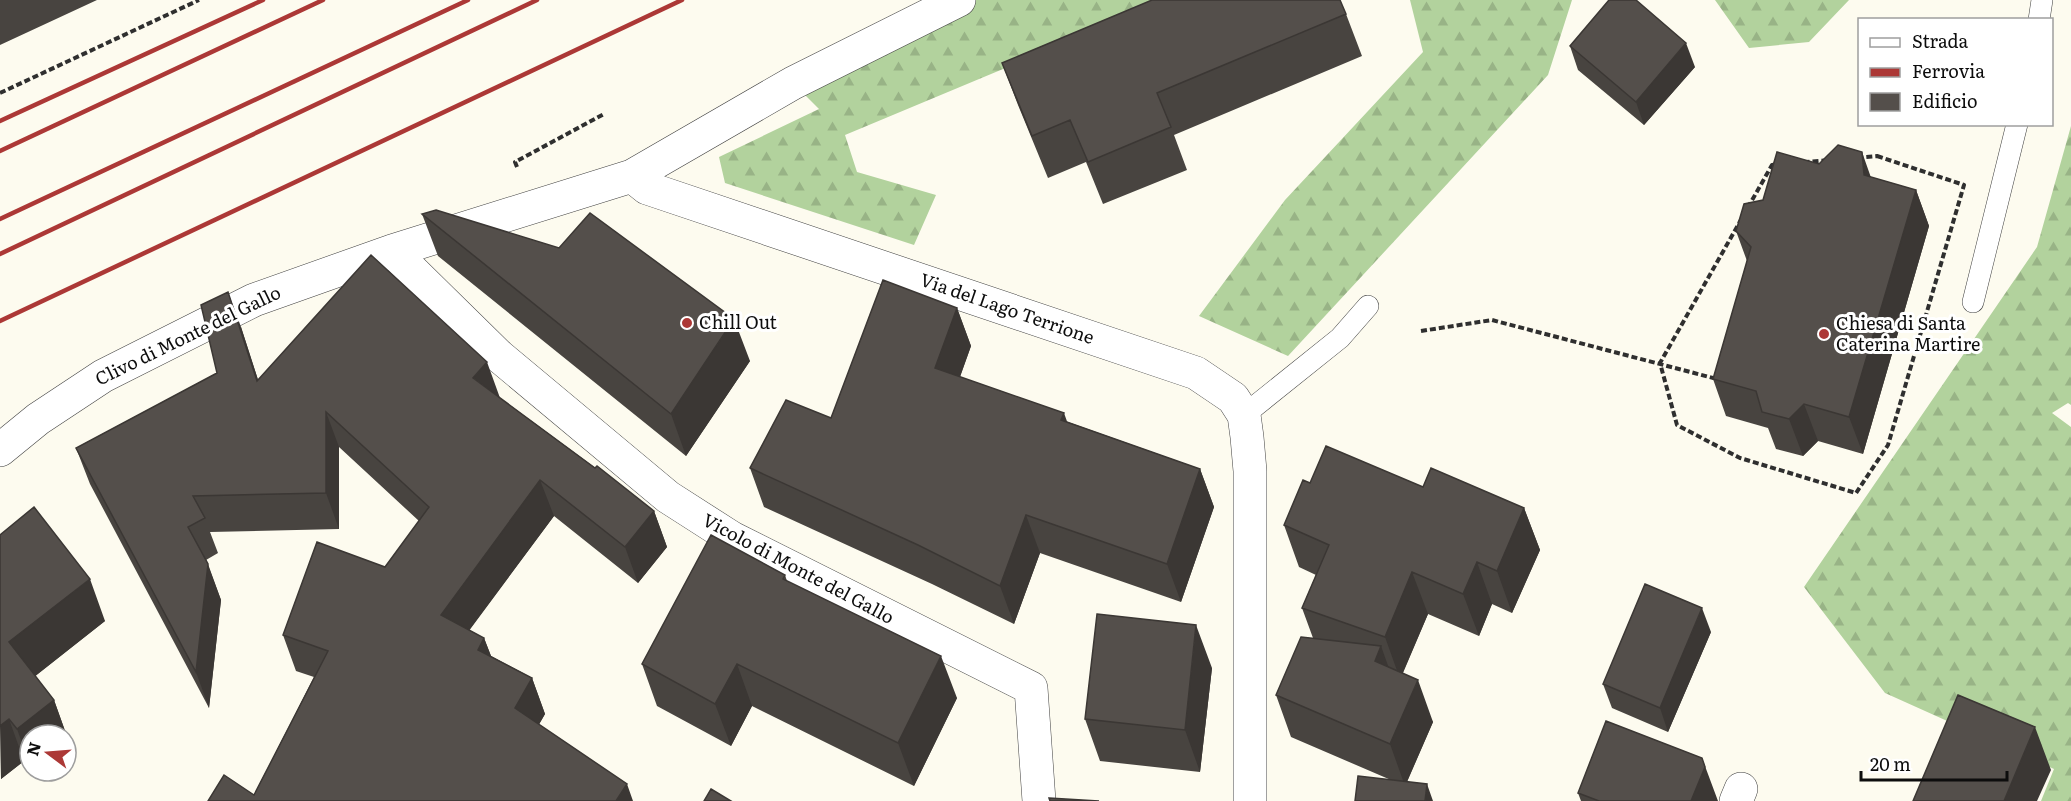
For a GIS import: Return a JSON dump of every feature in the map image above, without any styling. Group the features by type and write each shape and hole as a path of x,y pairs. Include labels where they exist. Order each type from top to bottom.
{"street":[{"path":"392,251 632,176 794,83 959,0"},
{"name":"Via del Lago Terrione","path":"632,176 647,188 1196,373 1233,398 1244,415"},
{"name":"Clivo di Monte del Gallo","path":"0,450 73,395 136,358 254,300 392,251"},
{"name":"Vicolo di Monte del Gallo","path":"392,251 499,356 668,497 732,538 1031,688 1039,801"},
{"path":"1244,415 1250,471 1250,801"}],"lane":[{"path":"2039,18 2042,0"},
{"path":"1973,302 2017,126"},
{"path":"1244,415 1340,338 1368,306"}],"path":[{"path":"0,93 199,0"},
{"path":"515,162 603,114"},
{"path":"1877,156 1964,185 1888,445 1856,494 1740,458 1677,425 1660,363 1772,165 1877,156"},
{"path":"1421,331 1492,320 1725,381"}],"green space":[{"path":"959,0 1168,0 845,135 857,172 936,195 914,245 725,183 719,157 819,109 793,83"},
{"path":"1410,0 1572,0 1548,75 1288,356 1199,316 1285,200 1423,52"},
{"path":"1715,0 1849,0 1809,42 1749,48"},
{"path":"2071,126 2071,405 2068,403 2052,413 2071,427 2071,801 2041,801 2054,769 1885,693 1804,587 2037,247"}],"building":[{"path":"1152,0 1340,0 1346,14 1157,93 1171,127 1088,162 1070,120 1032,136 1002,63"},
{"path":"1609,0 1636,0 1686,43 1636,102 1570,46"},
{"name":"Chiesa di Santa Caterina Martire","path":"1838,145 1862,152 1864,175 1916,190 1849,417 1804,404 1789,419 1762,412 1756,391 1713,379 1751,247 1736,231 1744,204 1763,200 1777,152 1819,164"},
{"path":"436,210 559,248 590,213 734,319 671,414 422,214"},
{"path":"371,255 487,362 473,378 595,468 597,466 654,511 625,547 540,480 441,615 484,638 478,650 532,678 515,708 627,784 616,801 208,801 224,775 254,795 328,651 283,635 317,542 385,567 429,507 326,412 326,493 193,496 205,518 188,527 208,564 196,672 76,448 217,373 201,305 228,292 257,381"},
{"path":"883,280 957,308 935,368 1064,413 1061,420 1200,469 1167,564 1026,515 1000,586 918,545 750,468 786,400 831,418"},
{"path":"1326,446 1423,487 1431,468 1524,508 1497,571 1477,562 1463,594 1412,572 1385,637 1302,608 1329,545 1284,525 1303,480 1310,483"},
{"path":"34,507 90,579 9,642 54,700 25,723 18,723 17,729 9,719 0,726 0,535"},
{"path":"711,535 785,575 783,579 941,656 898,743 737,664 715,704 642,664"},
{"path":"1645,584 1702,608 1660,708 1603,684"},
{"path":"1097,614 1196,625 1185,730 1085,719"},
{"path":"1301,637 1381,646 1375,661 1418,680 1390,744 1276,695"},
{"path":"1958,695 2035,727 2004,801 1913,801"},
{"path":"1606,721 1702,758 1705,767 1691,801 1599,801 1578,793"},
{"path":"1358,776 1427,784 1425,801 1355,801"},
{"path":"711,789 731,801 704,801"},
{"path":"1049,798 1099,801 1050,801"}],"railway":[{"path":"0,121 263,0"},
{"path":"0,151 323,0"},
{"path":"0,219 468,0"},
{"path":"0,254 537,0"},
{"path":"0,321 682,0"}],"place":[{"name":"Chill Out","path":"687,323"},
{"name":"Chiesa di Santa Caterina Martire","path":"1824,334"}]}
